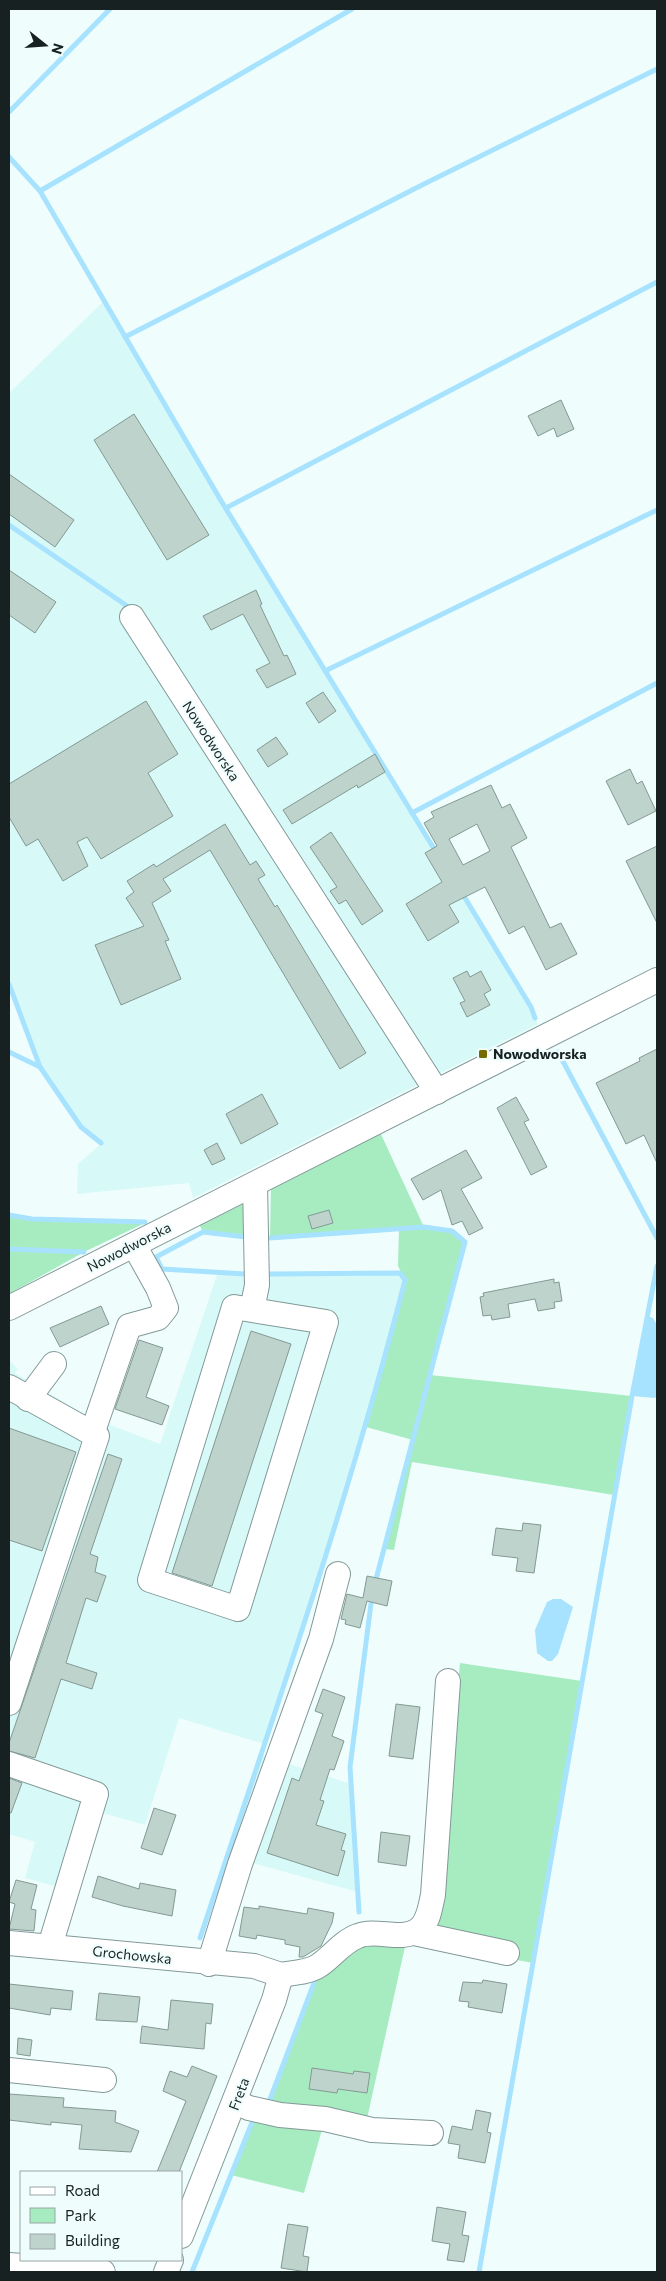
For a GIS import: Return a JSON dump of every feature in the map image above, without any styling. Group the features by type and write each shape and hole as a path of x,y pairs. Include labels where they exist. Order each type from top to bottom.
{"street":[{"name":"Nowodworska","path":"132,617 437,1092"},
{"name":"Nowodworska","path":"9,1308 657,980"},
{"path":"252,1310 257,1285 255,1184"},
{"path":"92,1434 129,1326 158,1318 166,1308 158,1288 134,1245"},
{"path":"234,1307 252,1310 326,1322 238,1608 150,1580 234,1307"},
{"path":"9,1703 97,1436 18,1393 54,1364"},
{"path":"209,1964 240,1864 321,1639 338,1574"},
{"path":"281,1976 316,1967 356,1936 368,1933 403,1935 414,1933 421,1929 428,1919 433,1896 448,1681"},
{"path":"9,1764 96,1794 50,1946"},
{"path":"414,1933 507,1953"},
{"name":"Grochowska","path":"9,1944 50,1946 209,1964 254,1966 281,1976"},
{"name":"Freta","path":"182,2234 235,2102 274,2000 281,1976"},
{"path":"9,2070 104,2080"},
{"path":"235,2102 249,2108 280,2115 325,2118 372,2130 431,2133"},
{"path":"9,2264 67,2271 103,2272"}],"shaded area":[{"path":"104,301 226,508 531,1007 538,1024 193,1198 189,1183 77,1194 78,1164 103,1142 82,1126 42,1068 9,980 9,393"},
{"path":"218,1272 400,1273 405,1280 377,1391 333,1535 264,1744 179,1718 145,1825 99,1812 58,1887 25,1878 35,1842 9,1834 9,1360 18,1369 15,1373 87,1416 160,1444"},
{"path":"261,1755 351,1784 358,1892 227,1856"}],"green space":[{"path":"380,1132 424,1227 452,1231 465,1242 430,1375 632,1396 614,1495 412,1462 394,1550 385,1549 413,1440 366,1427 405,1280 398,1266 399,1228 270,1238 271,1186"},
{"path":"251,1197 250,1237 203,1232 199,1224"},
{"path":"9,1217 34,1220 143,1224 84,1252 9,1294"},
{"path":"460,1663 582,1681 533,1963 507,1958 432,1932 438,1904"},
{"path":"406,1942 365,2128 325,2119 304,2193 231,2175 253,2120 269,2102 314,1983 344,1956 362,1945"}],"water":[{"path":"648,1316 653,1318 657,1325 657,1396 655,1398 632,1396"},
{"path":"553,1599 561,1599 573,1607 558,1654 552,1661 548,1661 537,1653 535,1630 547,1602"}],"building":[{"path":"561,400 574,429 557,437 554,428 538,436 528,416"},
{"path":"134,414 209,535 167,560 94,440"},
{"path":"9,474 74,520 55,547 9,514"},
{"path":"9,570 56,602 35,633 9,615"},
{"path":"256,590 262,604 260,605 284,656 287,655 296,674 267,688 256,670 270,663 243,614 211,630 203,616"},
{"path":"323,692 336,711 319,723 306,703"},
{"path":"146,701 178,754 148,773 173,816 101,859 87,837 77,842 88,866 63,881 38,839 26,846 9,817 9,784"},
{"path":"276,737 288,754 268,767 257,750"},
{"path":"375,754 385,772 358,788 357,785 292,824 283,810"},
{"path":"630,769 637,784 642,781 656,811 628,825 606,781"},
{"path":"491,785 502,808 510,804 527,838 511,847 550,928 561,923 577,954 546,970 524,926 509,934 485,887 449,905 459,922 428,941 406,904 442,882 425,853 437,846 424,823 434,817 431,812","holes":["477,824 490,851 463,865 449,839"]},
{"path":"225,824 250,865 256,861 265,875 258,879 275,907 277,905 366,1053 340,1069 210,850 163,879 171,891 152,903 169,940 165,941 181,979 121,1005 95,945 144,926 126,898 134,892 127,881 154,864 156,867"},
{"path":"331,832 383,911 362,925 346,900 339,904 330,891 337,887 310,847"},
{"path":"657,846 657,923 626,861"},
{"path":"467,971 470,977 481,971 491,990 484,994 490,1005 467,1017 460,1003 465,1001 453,978"},
{"path":"657,1049 657,1163 644,1135 626,1144 596,1083 640,1061 639,1058"},
{"path":"262,1094 278,1124 241,1144 226,1114"},
{"path":"516,1097 529,1120 524,1122 547,1167 531,1175 497,1108"},
{"path":"217,1143 225,1159 212,1165 204,1150"},
{"path":"466,1150 482,1178 461,1189 483,1228 469,1235 462,1221 452,1225 441,1190 423,1200 411,1179"},
{"path":"329,1210 333,1223 312,1229 308,1216"},
{"path":"554,1279 554,1283 559,1282 562,1301 554,1302 555,1308 538,1311 535,1299 508,1304 510,1317 492,1320 491,1315 483,1316 480,1297 484,1296 483,1293"},
{"path":"101,1306 109,1324 60,1347 50,1328"},
{"path":"251,1331 291,1344 212,1586 172,1573"},
{"path":"139,1340 163,1348 146,1397 169,1406 162,1425 115,1409"},
{"path":"9,1428 76,1452 42,1551 9,1540"},
{"path":"108,1454 122,1459 90,1554 98,1557 95,1572 106,1576 97,1602 86,1598 66,1663 97,1673 92,1689 61,1679 35,1758 9,1751 9,1743"},
{"path":"523,1523 541,1525 534,1573 516,1571 518,1558 492,1555 496,1528 522,1531"},
{"path":"367,1576 392,1581 387,1606 367,1601 360,1628 345,1624 346,1620 341,1619 347,1594 363,1598"},
{"path":"323,1689 345,1697 332,1736 344,1741 334,1770 330,1769 320,1800 324,1801 316,1825 346,1834 341,1850 345,1851 338,1876 267,1853 292,1778 299,1781 323,1714 315,1711"},
{"path":"396,1704 420,1707 413,1759 389,1756"},
{"path":"9,1778 22,1783 11,1813 9,1813"},
{"path":"154,1808 176,1815 162,1855 141,1848"},
{"path":"381,1832 410,1836 406,1866 378,1862"},
{"path":"98,1876 139,1889 140,1883 176,1890 172,1916 123,1906 92,1897"},
{"path":"16,1880 37,1885 31,1909 36,1910 34,1931 9,1929 15,1904 9,1902"},
{"path":"259,1906 307,1914 308,1908 334,1913 332,1923 321,1946 303,1957 299,1957 300,1947 285,1944 285,1940 257,1935 256,1939 239,1936 244,1907 259,1909"},
{"path":"483,1980 507,1984 502,2013 468,2007 469,2002 459,2001 463,1982 482,1983"},
{"path":"9,1984 73,1991 71,2010 51,2008 50,2015 9,2008"},
{"path":"99,1993 140,1997 137,2022 96,2020"},
{"path":"171,2000 213,2004 211,2024 206,2023 204,2049 140,2043 142,2026 168,2030"},
{"path":"18,2038 32,2040 30,2056 17,2054"},
{"path":"192,2066 217,2076 179,2171 157,2171 186,2101 163,2091 170,2071 187,2077"},
{"path":"312,2068 353,2074 354,2071 370,2073 367,2093 338,2089 337,2093 309,2089"},
{"path":"9,2094 64,2098 63,2107 116,2111 115,2122 139,2131 131,2152 79,2149 82,2125 51,2122 51,2125 9,2120"},
{"path":"476,2110 491,2113 487,2132 491,2133 485,2163 458,2158 460,2145 448,2143 452,2126 472,2130"},
{"path":"437,2207 466,2212 462,2235 469,2236 464,2262 447,2260 450,2244 432,2241"},
{"path":"288,2224 308,2227 303,2256 309,2257 307,2272 281,2268"}],"waterway":[{"path":"9,112 110,9"},
{"path":"40,191 352,9"},
{"path":"125,337 422,185 657,69"},
{"path":"9,157 40,191 220,499 436,852"},
{"path":"226,508 657,282"},
{"path":"325,671 657,510"},
{"path":"9,525 130,608"},
{"path":"412,813 657,683"},
{"path":"462,893 531,1007 535,1018"},
{"path":"9,984 40,1067 81,1127 101,1143"},
{"path":"9,1052 40,1067"},
{"path":"558,1052 657,1238"},
{"path":"9,1215 32,1219 145,1222"},
{"path":"270,1238 424,1227 452,1231 465,1242 375,1583"},
{"path":"245,1274 162,1269 156,1257 203,1232 246,1237"},
{"path":"9,1249 84,1252"},
{"path":"479,2272 632,1396 657,1266"},
{"path":"200,1938 334,1529 383,1363 405,1280 400,1273 269,1274"},
{"path":"359,1912 350,1767 372,1596"},
{"path":"269,2102 314,1983"},
{"path":"192,2272 253,2120"}],"place":[{"name":"Nowodworska","path":"483,1054"}]}
